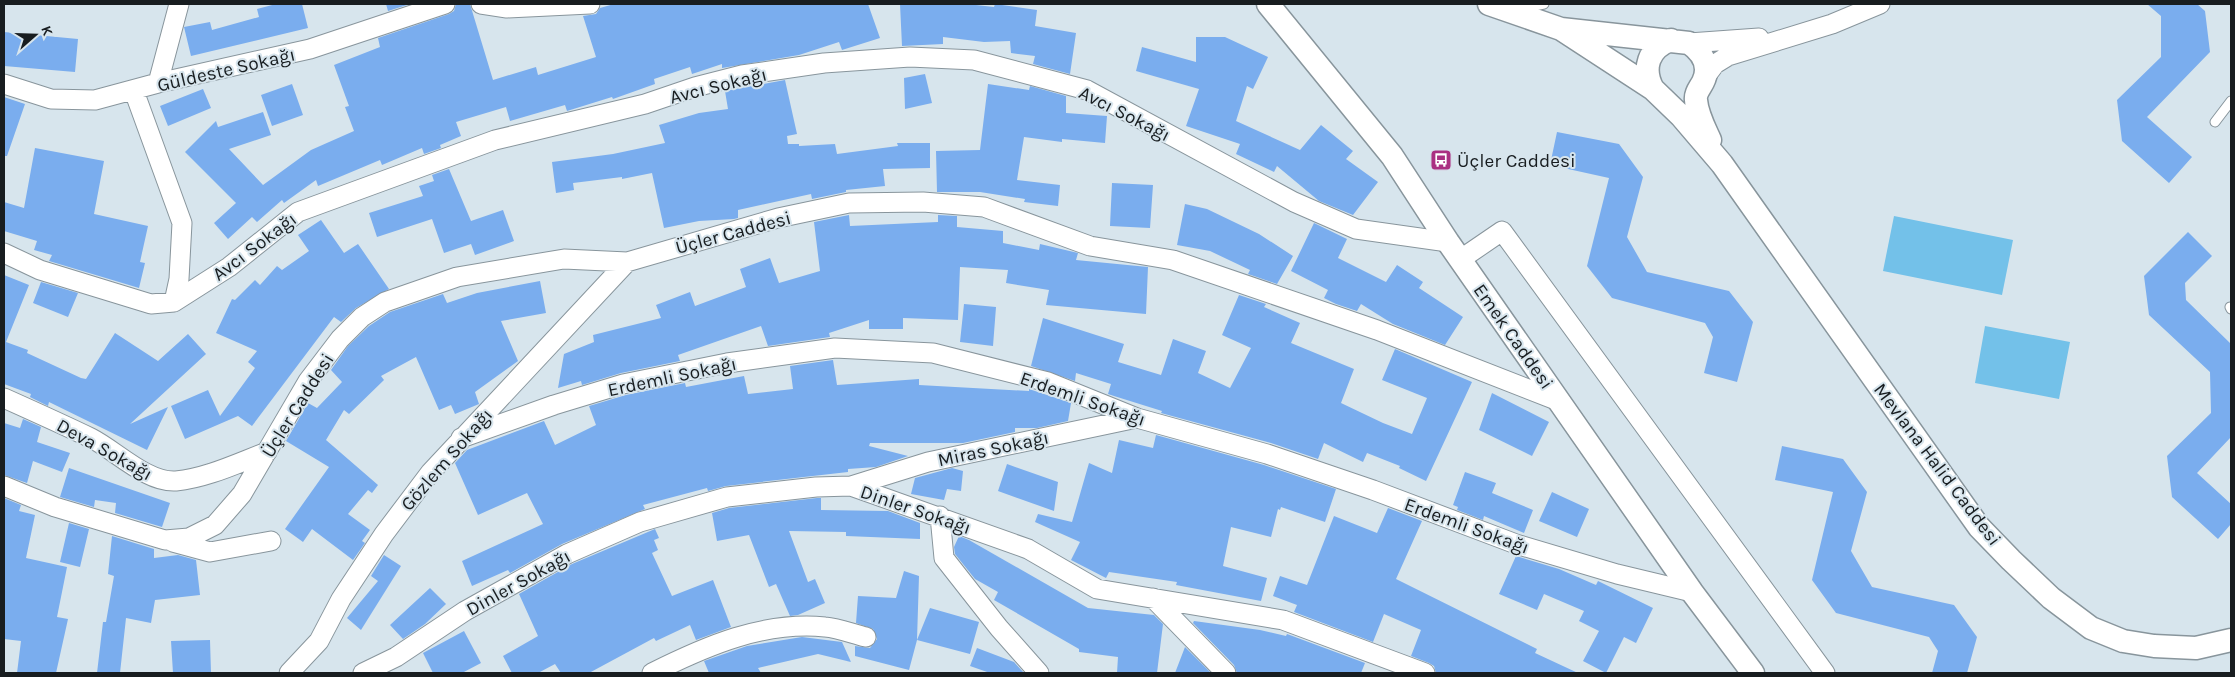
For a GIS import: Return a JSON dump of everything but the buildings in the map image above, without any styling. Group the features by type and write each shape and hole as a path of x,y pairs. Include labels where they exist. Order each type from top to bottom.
{"street":[{"path":"158,83 179,4"},
{"name":"Güldeste Sokağı","path":"4,84 51,99 95,100 158,83 310,49 445,4"},
{"path":"482,4 507,8 590,4"},
{"name":"Emek Caddesi","path":"1268,4 1392,156 1454,250 1692,592 1754,673"},
{"path":"1561,29 1657,92 1678,100 1687,98 1702,83 1715,64 1728,56 1832,24 1880,4"},
{"path":"1498,8 1561,29 1680,42 1702,56 1706,66 1702,83"},
{"path":"1657,92 1646,72 1648,62 1658,46 1680,42 1793,36"},
{"name":"Avcı Sokağı","path":"4,253 40,270 151,304 174,302 229,267 298,212 495,140 645,104 695,87 742,76 824,63 910,57 974,60 1087,90 1294,202 1356,229 1454,250"},
{"name":"Mevlana Halid Caddesi","path":"1702,83 1695,98 1702,124 1722,164"},
{"path":"134,91 182,223 179,279 174,302"},
{"name":"Mevlana Halid Caddesi","path":"1657,92 1722,164 1979,526 2011,560 2051,598 2091,628 2123,641 2154,646 2196,648 2231,640"},
{"name":"Üçler Caddesi","path":"4,486 55,507 165,540 189,538 215,525 242,494 308,381 340,339 362,317 385,302 458,277 564,259 627,262 778,218 848,203 923,202 984,207 1090,246 1173,260 1377,330 1561,402"},
{"path":"1454,250 1502,231 1826,673"},
{"name":"Gözlem Sokağı","path":"289,673 319,640 341,599 384,534 430,473 627,262"},
{"name":"Erdemli Sokağı","path":"461,438 554,405 623,384 727,363 835,348 933,353 1048,382 1137,418 1267,454 1373,490 1516,544 1617,574 1692,592"},
{"name":"Deva Sokağı","path":"4,398 93,439 150,475 163,480 174,481 202,475 267,452"},
{"name":"Miras Sokağı","path":"851,486 928,462 1137,418"},
{"name":"Dinler Sokağı","path":"363,673 396,657 465,611 566,554 640,522 727,497 816,486 851,486 940,516 1028,549 1097,590 1283,620 1425,673"},
{"path":"940,516 944,558 999,628 1039,673"},
{"path":"165,540 210,552 271,541"},
{"path":"1153,598 1199,648 1226,673"},
{"path":"652,673 722,641 773,629 826,627 866,637"}],"lane":[{"path":"1498,8 1544,4"},
{"path":"2215,122 2231,102"}],"shaded area":[{"path":"1894,216 2013,240 2002,295 1883,271"},
{"path":"1985,326 2070,342 2059,399 1975,383"}],"place":[{"name":"Üçler Caddesi","path":"1441,160"}]}
